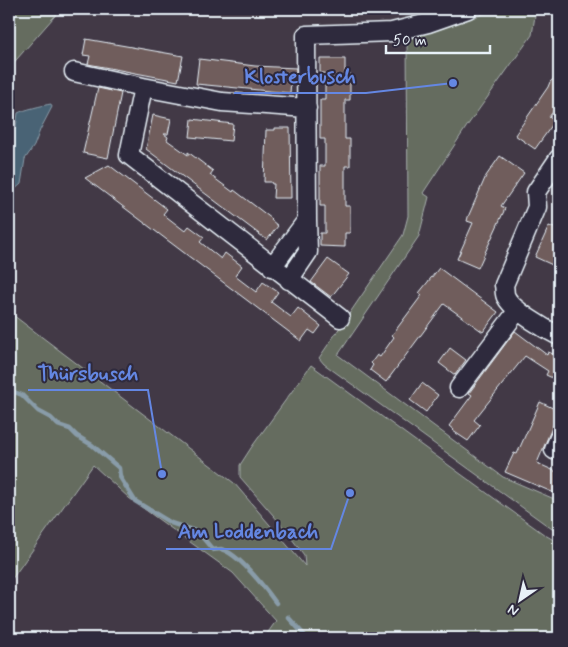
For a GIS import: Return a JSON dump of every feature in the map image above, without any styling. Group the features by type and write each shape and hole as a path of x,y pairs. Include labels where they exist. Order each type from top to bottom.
{"street":[{"path":"289,280 308,252 306,35 392,32 428,23 468,9"},
{"path":"74,72 222,102 307,108"},
{"path":"143,87 130,155 340,318"},
{"path":"559,158 536,192 537,208 504,285 505,296 518,310 559,336"},
{"path":"272,267 308,220"},
{"path":"459,388 518,310"}],"green space":[{"path":"9,9 61,9 9,68"},
{"path":"498,9 536,9 532,35 467,126 423,193 429,197 419,236 338,355 503,477 559,501 559,534 324,364 319,358 403,235 408,216 407,40"},
{"path":"9,312 234,483 305,566 304,555 280,523 240,477 240,465 311,365 545,535 559,543 559,638 264,638 276,621 233,573 129,498 93,465 9,583"}],"water":[{"path":"51,104 52,107 34,146 25,159 21,184 13,191 9,191 9,136 16,127 18,113"}],"building":[{"path":"86,39 183,56 178,81 88,64 90,56 83,55"},
{"path":"199,59 255,66 296,68 296,80 291,79 290,93 196,84"},
{"path":"320,59 345,59 345,73 350,73 350,100 345,100 345,139 350,139 350,166 345,166 345,206 350,206 350,233 345,233 345,247 320,246 320,233 325,233 325,206 320,206 320,166 325,166 325,139 320,139 320,100 325,100 325,73 320,73"},
{"path":"559,74 559,104 549,117 555,121 535,149 515,135 550,82"},
{"path":"98,88 121,93 108,158 83,153"},
{"path":"153,115 171,119 168,134 164,134 168,137 167,140 188,155 188,152 213,171 210,175 233,192 234,190 272,219 278,226 267,240 146,149"},
{"path":"192,119 233,124 231,141 190,137"},
{"path":"275,128 290,128 291,198 273,198 274,184 264,182 266,130 275,130"},
{"path":"500,156 524,173 501,206 505,208 504,211 478,268 457,259 473,223 467,221 468,217 486,176"},
{"path":"109,165 167,209 163,214 185,231 189,226 204,237 200,242 221,259 225,253 242,266 235,276 256,292 263,282 278,292 271,302 291,317 298,308 321,326 315,334 309,330 301,341 85,178"},
{"path":"549,226 559,230 559,268 535,257"},
{"path":"328,259 349,274 331,297 311,282"},
{"path":"439,268 498,312 483,332 444,304 386,382 370,370 373,365 371,363 377,355 380,357 394,337 392,335 422,295 419,293"},
{"path":"515,331 547,355 548,352 556,355 559,348 559,381 546,375 548,371 525,356 474,420 480,425 468,441 449,426 472,395 469,393"},
{"path":"450,348 466,360 455,375 439,363"},
{"path":"422,383 438,395 426,412 410,400"},
{"path":"540,402 559,411 537,463 559,473 559,495 505,472 514,453 517,454"}],"waterway":[{"path":"9,390 22,395 38,411 51,418 58,425 70,429 119,468 120,477 135,501 171,523 198,532 213,550 221,549 236,557 276,603"},
{"path":"288,617 307,638"}],"place":[{"name":"Klosterbusch","path":"453,83"},
{"name":"Thürsbusch","path":"162,474"},
{"name":"Am Loddenbach","path":"350,493"}]}
